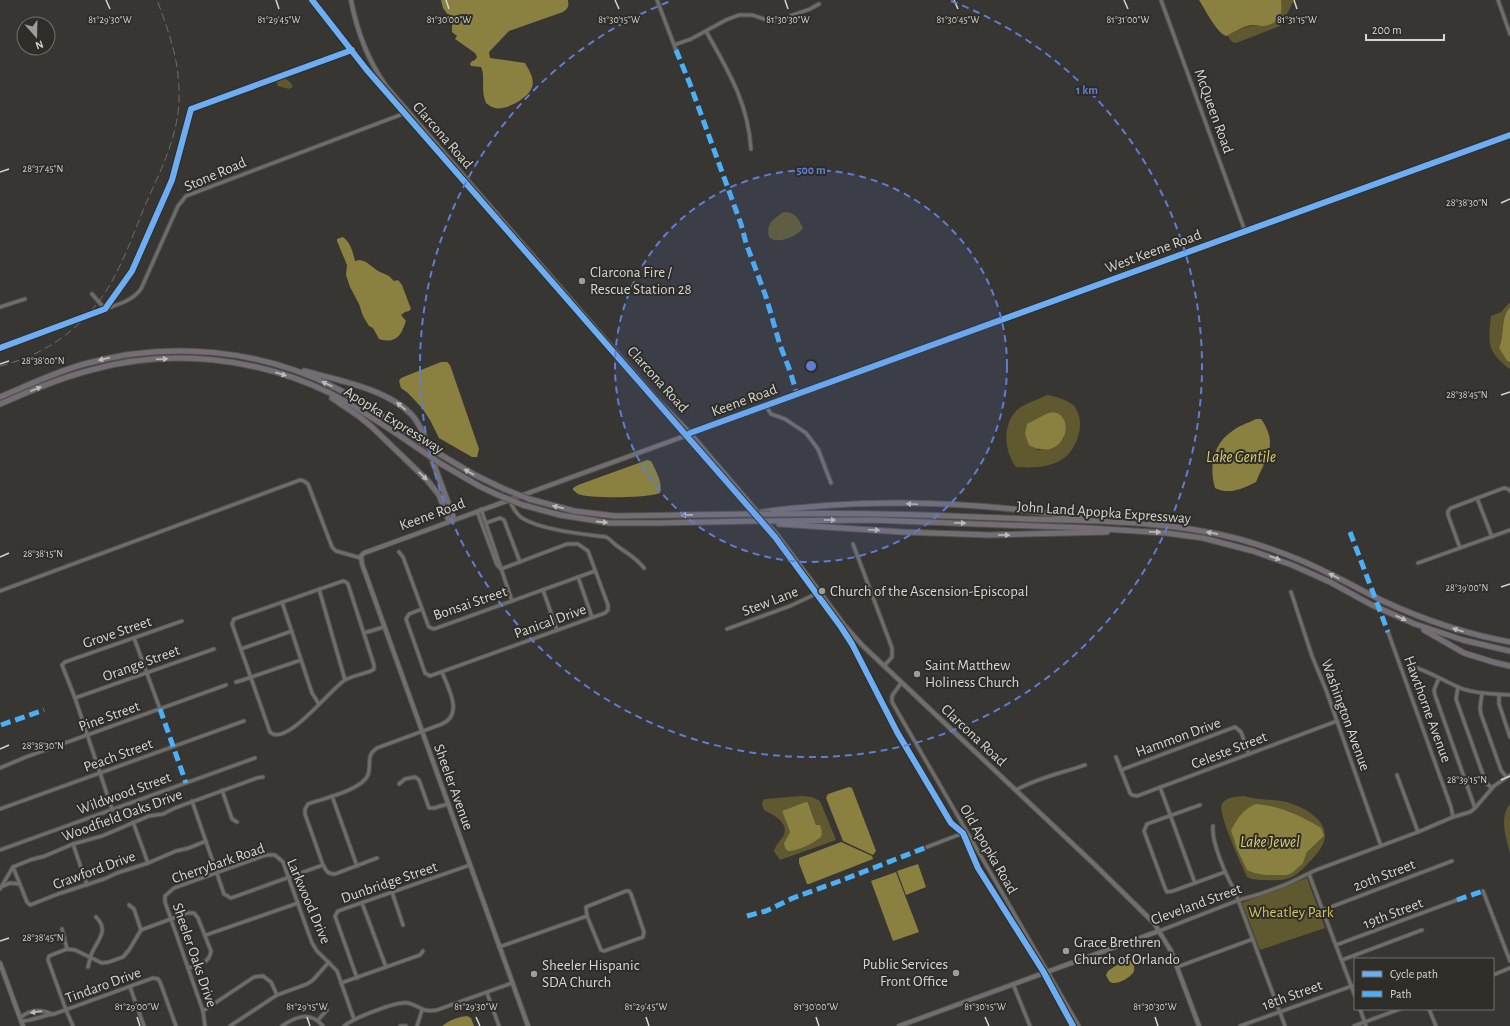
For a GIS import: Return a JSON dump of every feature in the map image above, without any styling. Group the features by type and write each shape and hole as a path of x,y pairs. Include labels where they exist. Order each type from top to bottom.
{"highway":[{"name":"Apopka Expressway","path":"0,397 69,369 103,359 136,353 170,351 229,354 262,361 297,372 335,388 473,474 529,499 574,511 615,516 751,514 769,512"},
{"name":"Apopka Expressway","path":"0,404 63,378 109,365 162,358 232,362 259,368 326,391 438,462 479,486 523,505 566,516 610,523 756,521 778,523"},
{"path":"262,361 360,387 385,396 398,403 412,416 421,430 452,520"},
{"path":"303,382 344,406 372,427 434,488 452,520"},
{"path":"769,512 852,504 933,505 1014,509 1104,521"},
{"name":"John Land Apopka Expressway","path":"769,512 1104,521 1146,523 1181,527 1241,539 1287,554 1332,574 1383,601 1434,622 1481,637 1510,641"},
{"name":"John Land Apopka Expressway","path":"778,523 872,520 1180,534 1253,551 1292,565 1330,582 1372,605 1415,624 1462,640 1510,651"},
{"path":"778,523 903,532 990,535 1105,532 1116,530"},
{"path":"1415,624 1464,653 1510,666"}],"street":[{"name":"Clarcona Road","path":"351,0 356,25 369,58 386,86 656,398 690,433 778,536 853,636 1146,914 1159,931 1174,958 1182,986 1199,1026"},
{"path":"657,0 676,50"},
{"name":"McQueen Road","path":"1161,0 1245,231"},
{"path":"1498,0 1510,34"},
{"path":"674,45 691,39 726,20 739,15 752,14 767,20 776,21 810,9 819,4"},
{"path":"706,31 734,81 742,101 748,120 751,149"},
{"name":"Stone Road","path":"92,294 104,309 129,301 137,294 141,289 178,206 186,196 408,112"},
{"name":"West Keene Road","path":"806,391 1510,135"},
{"path":"0,307 25,299"},
{"name":"Keene Road","path":"361,557 369,550 806,391"},
{"path":"766,405 771,414 785,419 806,433 818,450 832,483"},
{"path":"0,591 300,480 308,484 332,547 336,551 361,557"},
{"path":"1460,548 1448,512 1451,508 1504,488 1508,489 1510,492"},
{"path":"1477,498 1492,537"},
{"path":"510,499 517,514 529,522 558,530 606,537 638,559 644,568"},
{"path":"479,510 486,523 501,564 501,569 512,601"},
{"path":"479,510 497,565 501,569"},
{"path":"486,523 500,518 504,520 520,562"},
{"path":"1418,564 1510,530"},
{"name":"Panical Drive","path":"422,609 406,616 406,621 425,673 430,676 605,613 608,608 588,551 582,545 574,543 501,569"},
{"path":"853,544 892,648 892,657 884,666"},
{"name":"Bonsai Street","path":"399,552 403,557 429,628 434,629 595,571"},
{"name":"Sheeler Avenue","path":"361,557 362,564 384,627 528,1026"},
{"path":"578,577 592,617"},
{"path":"343,580 346,582 374,665 374,669 345,680 298,725 276,735 272,735 232,624 234,620 319,589 343,580"},
{"path":"319,589 345,680"},
{"path":"543,590 557,630"},
{"name":"Stew Lane","path":"727,629 790,606 820,592"},
{"name":"Washington Avenue","path":"1290,592 1382,846"},
{"path":"282,602 312,693 319,704"},
{"name":"Grove Street","path":"75,698 62,665 65,662 182,621"},
{"path":"364,634 384,627"},
{"path":"241,649 292,631"},
{"name":"Hawthorne Avenue","path":"1388,632 1451,807 1453,817"},
{"path":"134,638 160,708"},
{"name":"Orange Street","path":"75,698 214,649"},
{"path":"236,682 301,660"},
{"path":"1411,666 1421,669 1458,687 1482,693 1510,695"},
{"path":"377,858 335,874 330,874 323,865 305,809 308,804 357,786 364,781 368,774 371,752 377,748 446,722 453,713 453,701 442,672"},
{"path":"1439,678 1434,690 1435,696 1475,808 1492,788 1510,775"},
{"name":"Old Apopka Road","path":"901,683 892,696 892,702 1079,1026"},
{"name":"Pine Street","path":"0,768 226,685"},
{"path":"1458,687 1456,699 1486,783 1492,788"},
{"path":"1482,693 1480,708 1481,714 1501,770 1506,778"},
{"path":"1499,694 1499,704 1510,737"},
{"path":"75,698 112,809"},
{"name":"Peach Street","path":"0,809 244,721"},
{"name":"Celeste Street","path":"1121,770 1130,793 1137,796 1337,721"},
{"name":"Hammon Drive","path":"1121,770 1235,728 1241,732 1249,754"},
{"path":"1116,757 1121,770"},
{"name":"Wildwood Street","path":"0,850 255,758"},
{"path":"1016,790 1035,781 1085,765"},
{"path":"1397,775 1418,832"},
{"name":"Woodfield Oaks Drive","path":"13,866 45,856 73,844 102,836 149,816 163,814 192,801 263,777"},
{"path":"399,784 405,779 415,777 419,780 430,808 448,804"},
{"path":"1160,787 1195,883"},
{"path":"222,790 232,819 237,822"},
{"path":"332,796 357,866"},
{"path":"192,801 224,894 231,898 323,865"},
{"path":"1200,805 1146,824 1144,831 1165,888 1167,892 1173,892 1225,872"},
{"name":"Cleveland Street","path":"899,1026 1159,931 1239,900 1260,894 1453,817 1470,812 1475,808"},
{"path":"133,822 148,863"},
{"path":"1213,826 1213,838 1225,872 1239,900 1285,1026"},
{"path":"927,846 966,832"},
{"name":"Crawford Drive","path":"13,866 30,906 58,894 104,879 206,841"},
{"path":"73,844 87,885"},
{"name":"Cherrybark Road","path":"168,893 174,888 266,855 275,855"},
{"name":"Larkwood Drive","path":"275,855 283,862 312,942 317,951 337,971 354,1019"},
{"name":"20th Street","path":"1323,910 1452,861"},
{"name":"Dunbridge Street","path":"357,978 335,916 338,911 470,865"},
{"path":"1,887 13,866"},
{"path":"1309,874 1354,993"},
{"path":"1,887 10,882 20,884"},
{"path":"629,891 644,935 604,951 601,950 587,916 585,910 588,905 629,891"},
{"path":"1483,891 1510,961"},
{"path":"392,892 403,924"},
{"name":"Sheeler Oaks Drive","path":"168,893 165,896 165,902 203,1011 205,1026"},
{"name":"19th Street","path":"1336,945 1457,900"},
{"path":"206,935 298,903"},
{"path":"362,903 386,967"},
{"path":"129,905 134,909 141,930"},
{"path":"73,1026 48,960 49,956 67,949 75,950 102,963 123,957 141,930 187,913 194,913 206,935 211,951 210,957 206,962 188,968"},
{"path":"88,967 90,958 103,929 96,916"},
{"path":"499,947 587,916"},
{"path":"62,929 67,949"},
{"path":"1342,960 1422,930"},
{"path":"1177,967 1253,939"},
{"path":"341,983 420,955 423,951"},
{"path":"1169,960 1174,958"},
{"path":"230,1026 277,995 307,984 313,980 328,962"},
{"path":"0,963 22,1022"},
{"path":"1494,975 1510,968"},
{"path":"203,1011 254,977 262,976 268,979 277,995"},
{"name":"Tindaro Drive","path":"22,1022 66,1010 153,978 158,979 160,982 176,1026"},
{"path":"344,1026 354,1019 399,1003 408,1003 428,1012 487,993 512,983"},
{"path":"1013,984 1030,1026"},
{"name":"18th Street","path":"1240,1026 1352,986"},
{"path":"130,987 144,1026"},
{"path":"487,993 498,1026"},
{"name":"Tindaro Drive","path":"22,1022 25,1014 35,1011 40,1010 54,1014"},
{"path":"318,1020 327,1010"},
{"path":"417,1026 422,1010"},
{"path":"1360,1010 1366,1024"},
{"path":"1354,1026 1366,1024 1398,1010"},
{"path":"1429,1010 1436,1026"},
{"path":"284,1025 306,1016 318,1020 323,1026"},
{"path":"400,1026 406,1026"}],"green space":[{"path":"1281,0 1294,0 1280,26 1236,43 1232,42 1227,35 1245,27 1269,24 1277,20 1281,9"},
{"path":"279,77 288,80 293,87 289,89 278,86 276,81"},
{"path":"784,212 794,214 803,228 801,231 790,237 782,240 774,240 769,237 768,232 771,222"},
{"path":"1510,302 1510,307 1505,316 1499,348 1507,361 1510,362 1510,369 1502,363 1493,352 1489,333 1491,316 1501,312"},
{"path":"1047,395 1067,401 1073,405 1077,411 1080,425 1077,440 1064,458 1053,464 1041,467 1016,467 1009,453 1006,438 1012,416 1017,410 1028,403","holes":["1048,413 1058,413 1064,438 1052,447 1037,450"]},
{"path":"801,796 812,797 820,801 836,840 780,860 774,851 784,835 785,830 784,826 779,820 764,810 762,804 763,800","holes":["808,803 816,825 784,843 790,832 782,811"]},
{"path":"1244,796 1291,803 1313,815 1323,826 1325,837 1323,844 1314,857 1298,873 1287,879 1281,880 1258,880 1247,877 1226,828 1221,809 1224,801 1232,797","holes":["1324,836 1307,852 1303,863 1247,869 1234,839"]},
{"path":"1510,804 1510,853 1505,834 1504,821"},
{"name":"Wheatley Park","path":"1307,878 1325,928 1260,950 1242,903"}],"water":[{"path":"441,0 568,0 568,7 563,12 509,31 489,52 490,58 525,63 531,75 533,84 530,91 522,99 505,108 491,107 486,103 483,93 483,75 481,67 471,66 470,64 477,57 475,53 455,39 457,36 452,32 452,21 443,8"},
{"path":"1199,0 1281,0 1281,10 1279,18 1272,24 1249,26 1239,29 1226,36 1218,30"},
{"path":"343,237 350,245 355,261 360,260 366,262 378,271 389,276 394,281 398,280 402,285 411,309 401,315 406,321 400,335 397,338 390,340 379,339 373,328 369,326 363,316 359,304 350,287 346,275 347,265 337,241 337,239"},
{"path":"1510,307 1510,362 1507,361 1499,348 1505,316"},
{"path":"441,362 447,362 450,365 479,449 477,457 472,457 439,438 422,408 408,393 401,388 399,381 401,378"},
{"path":"1054,412 1061,416 1065,422 1066,430 1063,438 1051,449 1041,449 1029,445 1025,434 1027,424 1048,413"},
{"name":"Lake Gentile","path":"1256,419 1261,419 1269,436 1270,444 1267,458 1256,482 1241,489 1231,491 1215,488 1212,472 1214,457 1220,443 1225,437 1240,426"},
{"path":"647,460 651,461 658,477 661,485 660,493 632,497 594,497 578,494 573,490 573,488 578,485"},
{"path":"849,787 852,788 876,851 873,855 843,841 826,798 828,794"},
{"path":"806,802 808,803 816,825 820,825 822,832 821,837 806,846 788,851 785,848 784,843 790,832 782,811"},
{"name":"Lake Jewel","path":"1256,804 1290,812 1321,828 1324,836 1307,852 1303,863 1292,873 1287,875 1266,875 1247,870 1237,849 1231,830 1244,811"},
{"path":"841,842 872,856 873,859 807,884 799,863 799,858"},
{"path":"918,864 926,887 906,895 897,871"},
{"path":"896,872 919,932 893,941 871,881"},
{"path":"1124,960 1129,960 1133,963 1133,973 1125,979 1112,983 1106,975 1108,971"},
{"path":"467,1016 471,1018 474,1026 442,1026 454,1019"}],"railway":[{"path":"0,366 34,354 49,346 78,325 90,312 111,283 125,254 168,153 176,127 178,113 179,86 176,61 170,37 157,0"}],"marked path":[{"path":"676,50 690,84 741,224 797,394"},
{"path":"1350,532 1388,632"},
{"path":"160,709 186,783"},
{"path":"1,725 44,710"},
{"path":"747,916 766,911 793,898 927,847"},
{"path":"1457,900 1483,891"}],"cycle path":[{"path":"312,0 366,69 775,537 852,644 897,732 951,823 963,833 978,868 1043,971 1073,1026"},
{"path":"0,348 105,309 132,271 172,180 191,109 352,50"},
{"path":"690,433 1510,135"}],"place":[{"name":"Clarcona Fire / Rescue Station 28","path":"582,281"},
{"name":"Church of the Ascension-Episcopal","path":"822,591"},
{"name":"Saint Matthew Holiness Church","path":"917,674"},
{"name":"Grace Brethren Church of Orlando","path":"1066,951"},
{"name":"Public Services Front Office","path":"956,973"},
{"name":"Sheeler Hispanic SDA Church","path":"534,974"}]}
